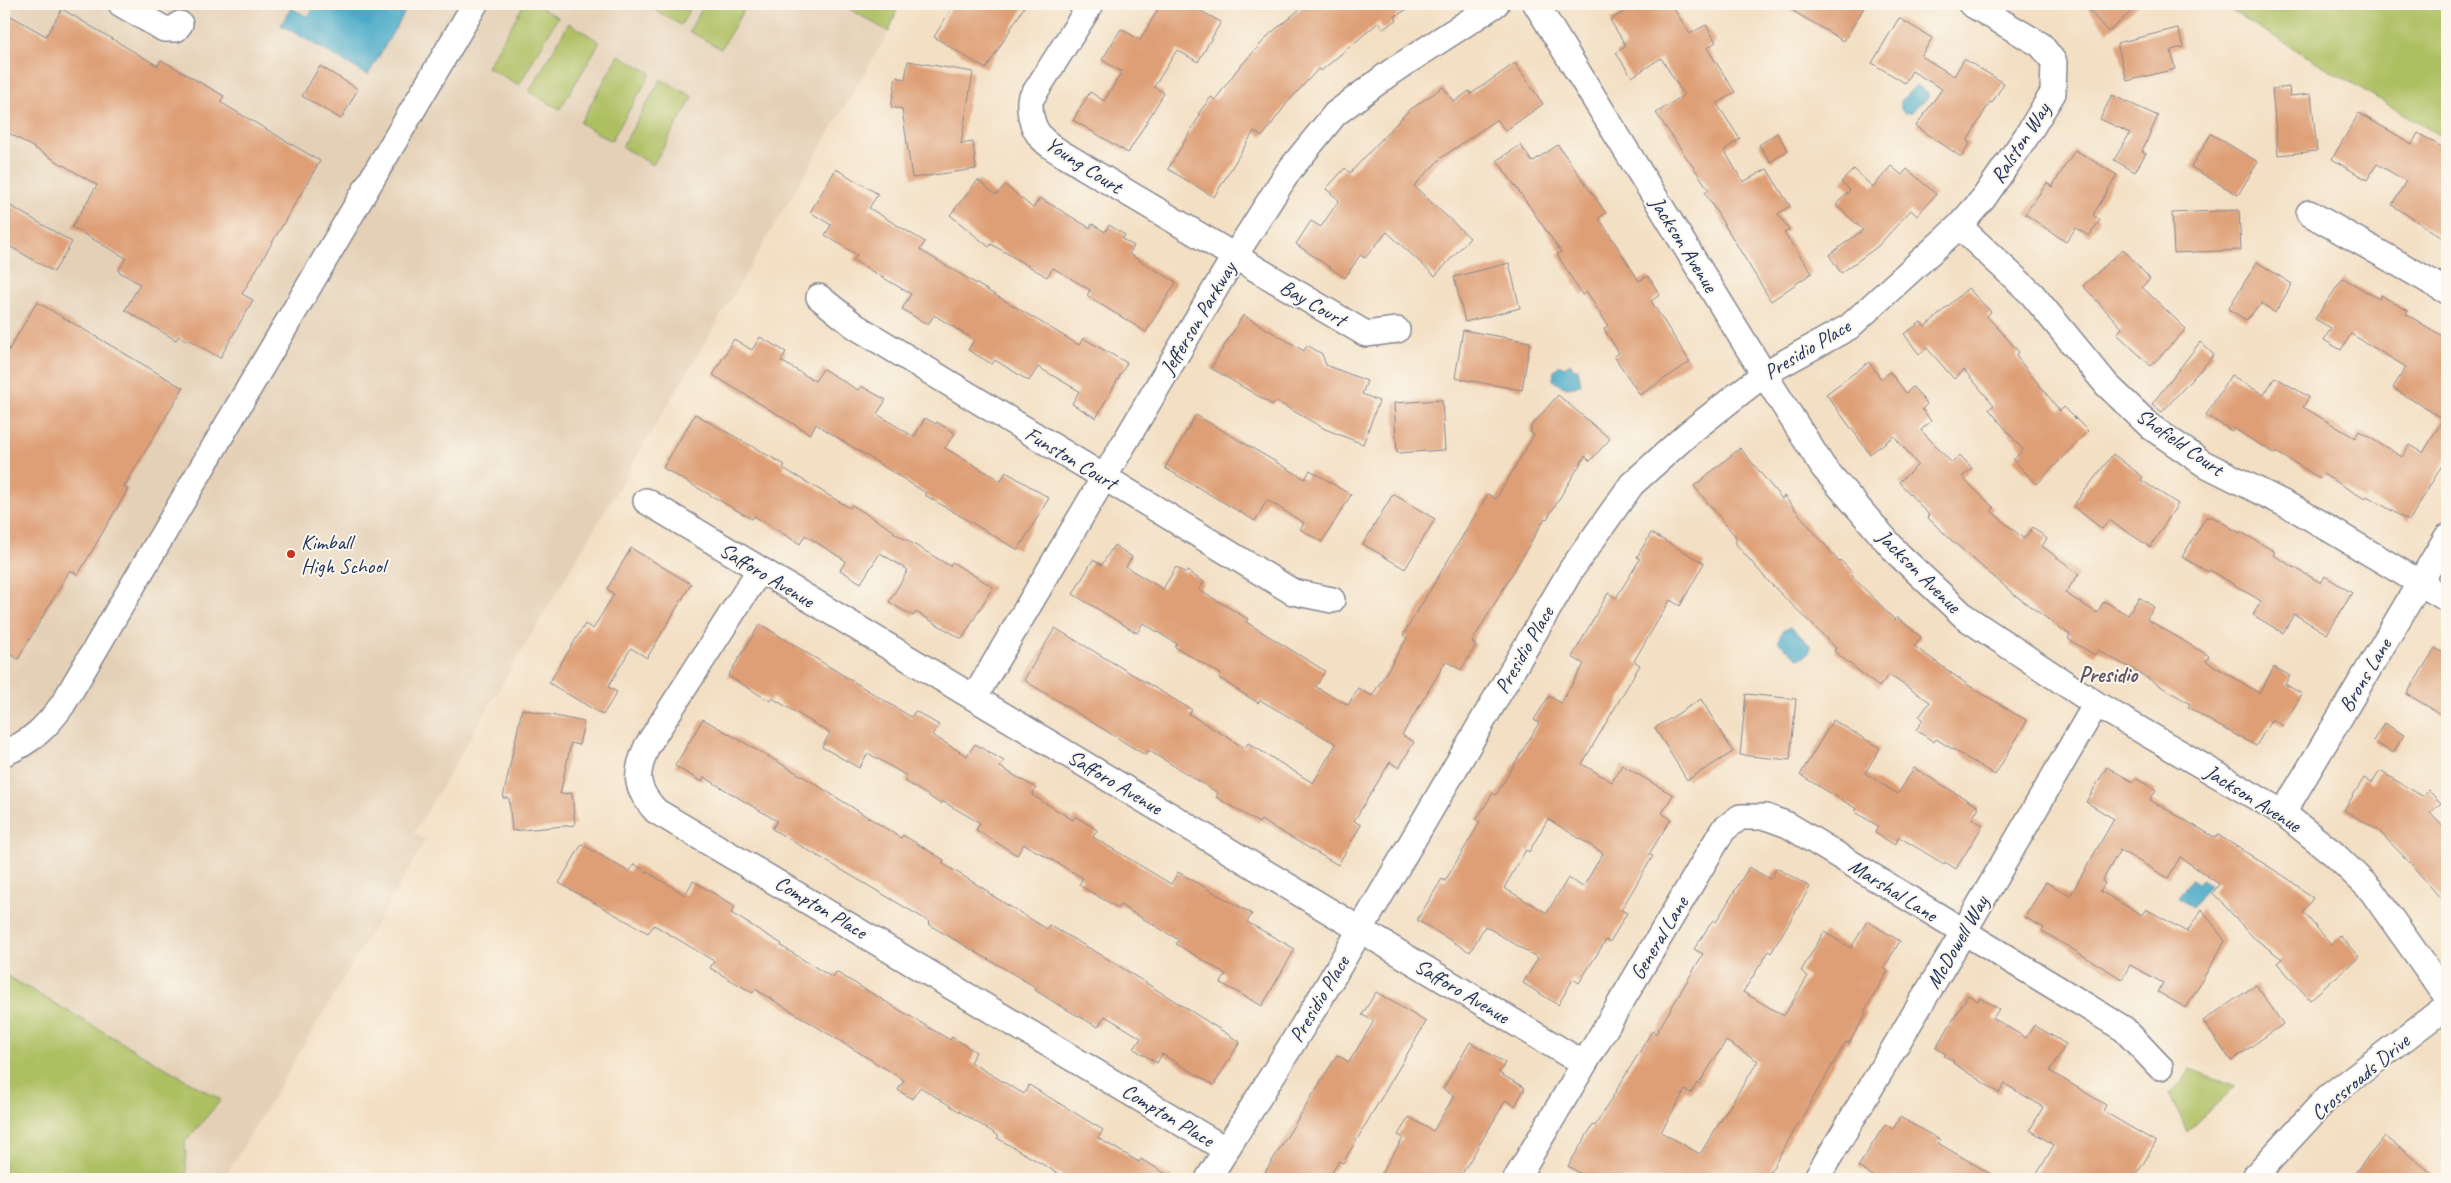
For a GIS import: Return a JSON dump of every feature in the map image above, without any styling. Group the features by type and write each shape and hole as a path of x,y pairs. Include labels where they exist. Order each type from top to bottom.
{"street":[{"path":"4,753 19,747 36,736 51,722 63,704 474,4"},
{"name":"Young Court","path":"1091,4 1030,100 1029,117 1034,130 1046,142 1084,167 1234,257"},
{"name":"Jefferson Parkway","path":"974,698 1234,257 1288,172 1336,114 1391,72 1496,4"},
{"name":"Jackson Avenue","path":"1536,4 1823,467 1898,554 1965,618 2096,704 2282,812 2334,854 2371,890 2447,997"},
{"name":"Ralston Way","path":"1959,226 1988,192 2053,93 2054,62 2041,45 1971,4"},
{"path":"127,5 164,29 176,28 180,24"},
{"path":"2309,214 2447,291"},
{"name":"Presidio Place","path":"1208,1179 1321,997 1571,570 1632,484 1690,432 1764,374 1849,327 1959,226"},
{"name":"Shofield Court","path":"1959,226 2032,294 2107,385 2151,427 2203,463 2299,512 2447,599"},
{"name":"Bay Court","path":"1234,257 1366,334 1397,330"},
{"name":"Funston Court","path":"819,297 855,326 1293,592 1332,600"},
{"name":"Safforo Avenue","path":"646,501 759,571 1584,1064"},
{"name":"Brons Lane","path":"2282,812 2447,537"},
{"name":"Compton Place","path":"759,571 647,746 639,764 636,778 645,798 656,811 1225,1149"},
{"name":"McDowell Way","path":"1816,1179 1963,933 2096,704"},
{"name":"Marshal Lane","path":"1740,817 1766,817 1788,826 2124,1029 2160,1067"},
{"name":"General Lane","path":"1516,1179 1723,830 1740,817"},
{"name":"Crossroads Drive","path":"2259,1177 2328,1097 2447,1006"}],"shaded area":[{"name":"Kimball High School","path":"4,4 841,4 889,32 414,833 426,840 224,1179 4,1179"}],"green space":[{"path":"524,4 535,4 558,17 519,85 487,67"},
{"path":"651,4 693,4 681,25 649,7"},
{"path":"705,4 747,4 721,49 689,31"},
{"path":"841,4 899,4 889,32"},
{"path":"2220,4 2447,4 2447,140"},
{"path":"569,23 600,42 560,109 529,92"},
{"path":"619,55 651,73 611,141 580,123"},
{"path":"661,79 693,97 653,165 622,147"},
{"path":"4,974 221,1100 185,1142 187,1179 4,1179"},
{"path":"2190,1069 2236,1086 2187,1132 2170,1093 2182,1083"}],"water":[{"path":"316,4 395,4 406,10 368,75 281,25 291,8 308,17"},
{"path":"1916,85 1928,93 1928,98 1912,112 1905,113 1901,110 1901,101"},
{"path":"1569,363 1572,365 1572,369 1578,369 1581,384 1574,387 1563,386 1553,380 1554,370 1560,365 1565,367"},
{"path":"1791,627 1811,646 1808,653 1799,659 1778,642 1782,631"},
{"path":"2191,879 2197,883 2201,879 2209,885 2193,908 2178,898"}],"building":[{"path":"954,4 1026,4 986,69 934,37"},
{"path":"1161,4 1188,4 1221,22 1198,62 1177,50 1154,87 1164,93 1128,153 1073,120 1090,92 1104,101 1122,72 1102,60 1121,29 1140,40"},
{"path":"1306,4 1417,4 1395,16 1397,20 1383,29 1379,22 1321,71 1319,68 1288,102 1262,137 1254,131 1214,197 1168,169 1200,115 1198,114 1211,97 1215,100 1236,71 1271,33"},
{"path":"1637,4 1671,4 1690,34 1706,25 1716,42 1707,48 1735,92 1717,104 1740,139 1724,150 1743,182 1767,169 1790,206 1778,214 1789,230 1784,233 1812,273 1771,301 1705,193 1709,190 1656,113 1684,95 1661,58 1632,77 1616,53 1626,46 1610,20"},
{"path":"1781,4 1866,4 1844,41"},
{"path":"2084,4 2140,4 2108,32"},
{"path":"62,9 158,66 161,60 224,96 220,102 320,161 242,294 253,300 220,358 188,339 187,341 179,336 176,340 125,310 140,284 118,271 126,258 72,227 97,185 4,130 4,12 46,36"},
{"path":"1899,18 1932,38 1921,56 1954,76 1964,59 2004,83 1992,103 1990,102 1967,141 1970,143 1961,157 1916,126 1942,89 1912,71 1905,83 1872,63"},
{"path":"2178,28 2183,47 2171,50 2175,69 2127,81 2117,43"},
{"path":"908,61 973,72 961,144 973,142 976,169 912,178 902,109 891,107 896,77 905,79"},
{"path":"1515,63 1543,104 1505,131 1497,119 1441,158 1414,186 1470,238 1435,276 1387,232 1365,258 1360,255 1345,278 1296,244 1311,221 1321,227 1339,200 1326,189 1345,168 1350,173 1408,111 1443,87 1454,102 1469,91 1471,94"},
{"path":"320,66 358,89 341,119 302,96"},
{"path":"2289,87 2290,96 2311,94 2317,151 2278,155 2272,89"},
{"path":"2112,95 2158,116 2142,151 2146,153 2135,172 2114,160 2130,133 2100,119"},
{"path":"2359,113 2412,144 2418,133 2447,150 2447,241 2392,205 2406,181 2377,164 2367,180 2332,159"},
{"path":"1777,133 1788,150 1771,162 1759,145"},
{"path":"2211,134 2258,162 2238,195 2191,167"},
{"path":"1521,145 1532,162 1558,145 1606,213 1599,218 1639,281 1648,276 1660,295 1651,301 1690,362 1640,395 1614,356 1619,353 1604,329 1608,326 1587,292 1582,295 1557,254 1561,252 1497,160"},
{"path":"2075,150 2117,175 2093,215 2100,220 2089,236 2076,228 2066,242 2025,214 2047,183 2052,187"},
{"path":"1891,166 1902,175 1907,169 1936,194 1917,216 1911,210 1877,247 1841,273 1829,255 1863,230 1836,205 1850,190 1841,182 1854,169 1873,187"},
{"path":"836,169 878,194 869,208 925,242 920,250 1079,345 1083,338 1127,363 1096,418 1072,404 1079,391 1038,367 1029,381 995,360 992,364 968,350 974,340 934,315 928,325 902,309 911,294 853,260 857,255 825,235 831,225 810,212"},
{"path":"978,180 996,195 1005,185 1033,208 1040,198 1090,228 1092,224 1105,232 1109,225 1125,235 1122,239 1134,246 1129,254 1176,282 1146,332 1087,296 1090,290 1053,268 1047,277 991,244 989,247 950,215"},
{"path":"4,202 72,242 54,272 4,243"},
{"path":"2239,210 2241,250 2174,253 2172,213"},
{"path":"2123,249 2150,279 2142,287 2186,329 2151,366 2117,334 2122,328 2083,286"},
{"path":"2257,262 2292,284 2275,313 2262,303 2246,320 2228,309"},
{"path":"1509,263 1520,308 1465,322 1454,277"},
{"path":"2343,278 2379,299 2381,295 2408,311 2406,314 2447,339 2447,457 2409,521 2367,496 2365,499 2323,474 2320,478 2276,452 2275,454 2233,428 2232,431 2206,415 2231,375 2264,395 2275,377 2309,397 2303,407 2355,438 2359,431 2402,457 2409,445 2423,453 2443,419 2393,388 2406,367 2351,334 2341,350 2324,340 2331,328 2315,319"},
{"path":"1968,288 1991,312 1987,316 2019,352 2016,356 2060,411 2064,407 2088,431 2037,484 2013,460 2023,450 1989,409 1994,405 1964,370 1954,379 1927,348 1919,354 1904,334 1921,322 1925,327"},
{"path":"37,302 183,388 124,487 128,489 78,575 70,570 18,659 4,651 4,358"},
{"path":"1243,315 1304,351 1307,345 1322,354 1326,365 1367,381 1362,394 1379,401 1363,444 1325,429 1276,401 1273,405 1211,368"},
{"path":"1463,330 1530,342 1522,390 1455,378"},
{"path":"760,337 786,352 781,361 815,381 823,369 858,390 861,386 886,400 877,414 914,437 925,418 936,424 937,422 955,433 945,448 1001,481 1006,472 1049,498 1018,550 925,495 926,493 816,424 810,434 713,375 734,339 752,350"},
{"path":"2200,342 2214,355 2162,412 2152,404"},
{"path":"1869,362 1881,379 1890,372 1906,393 1913,387 1927,404 1922,409 1931,421 1921,430 1952,463 1960,455 1972,468 1962,477 1994,508 1991,511 2024,539 2033,527 2047,539 2042,546 2079,574 2065,593 2097,613 2104,601 2128,615 2139,597 2154,607 2147,619 2209,656 2206,661 2259,693 2274,667 2290,676 2285,684 2302,694 2283,726 2272,719 2256,746 2214,723 2188,707 2190,704 2139,673 2098,650 2095,655 2068,639 2070,635 2016,596 1951,540 1927,517 1929,515 1899,482 1918,465 1894,436 1870,454 1826,394"},
{"path":"1558,395 1610,439 1590,461 1585,456 1547,519 1545,518 1472,642 1476,645 1461,670 1446,661 1402,735 1414,742 1399,768 1390,762 1354,821 1361,825 1338,865 1261,820 1259,823 1216,797 1218,793 1148,750 1145,755 1024,680 1055,628 1192,710 1189,714 1245,748 1248,743 1313,783 1336,744 1260,700 1258,703 1219,678 1221,674 1175,647 1177,644 1143,623 1137,633 1073,594 1093,560 1102,565 1114,545 1132,557 1126,567 1163,589 1176,567 1186,573 1187,571 1204,582 1199,590 1248,619 1246,622 1325,671 1316,687 1348,705 1358,688 1372,696 1407,638 1403,635 1488,494 1496,499 1534,435 1531,433 1531,426"},
{"path":"1442,400 1445,450 1397,453 1394,403"},
{"path":"695,414 785,465 783,468 850,508 852,505 950,566 952,562 993,587 962,639 916,612 913,616 889,602 908,570 880,553 861,583 840,570 846,561 805,535 800,544 754,516 752,519 663,468"},
{"path":"1196,415 1305,479 1310,470 1351,495 1322,542 1300,529 1304,523 1267,500 1255,521 1165,468"},
{"path":"1740,448 1782,499 1784,496 1839,562 1840,560 1853,573 1851,575 1895,620 1897,617 1921,637 1914,646 1968,685 2027,721 1995,775 1936,739 1934,742 1916,730 1923,720 1919,717 1930,702 1889,675 1879,687 1834,651 1836,648 1769,582 1736,544 1736,537 1694,486"},
{"path":"2113,454 2143,477 2141,480 2178,504 2150,547 2109,520 2102,529 2073,506"},
{"path":"1393,494 1435,519 1405,569 1363,544"},
{"path":"2206,517 2213,517 2241,532 2275,552 2273,555 2321,583 2325,576 2352,593 2327,634 2294,614 2283,633 2253,615 2261,601 2210,570 2208,572 2182,557"},
{"path":"1651,533 1704,563 1680,606 1670,600 1634,661 1640,665 1582,764 1612,782 1622,765 1673,795 1662,813 1671,819 1649,854 1653,856 1621,910 1627,913 1610,942 1606,940 1579,983 1573,979 1558,1005 1523,983 1538,958 1485,926 1470,952 1417,920 1442,879 1445,881 1480,822 1476,820 1493,793 1496,795 1539,723 1534,720 1549,696 1561,703 1584,664 1572,657 1608,593 1616,598 1640,559 1637,557","holes":["1548,819 1603,853 1583,887 1568,878 1547,913 1504,888 1526,850 1529,852"]},
{"path":"631,548 691,584 647,658 631,648 608,687 617,692 603,715 549,683 585,624 593,629 614,594 607,589"},
{"path":"760,624 911,717 915,711 939,725 932,735 967,756 975,744 1004,761 1000,767 1036,788 1032,795 1073,820 1075,816 1097,830 1093,837 1171,884 1178,872 1252,914 1247,922 1295,949 1262,1006 1221,983 1226,974 1176,944 1179,940 1120,905 1118,908 1079,885 1083,878 1024,844 1017,855 976,830 980,823 942,801 941,804 905,781 907,776 868,753 859,768 822,747 830,733 772,698 770,701 728,676"},
{"path":"2435,648 2447,655 2447,718 2407,694"},
{"path":"1746,694 1796,699 1790,760 1740,755"},
{"path":"1701,699 1733,752 1687,780 1655,728"},
{"path":"522,709 584,722 579,745 571,743 560,794 572,793 575,825 512,831 509,798 503,798"},
{"path":"703,719 804,777 901,838 903,835 944,860 942,863 988,893 1047,929 1049,925 1103,956 1240,1042 1214,1085 1162,1054 1157,1063 1134,1049 1141,1038 1105,1016 1098,1027 1057,1004 1035,990 1037,988 928,924 930,922 772,829 777,821 704,777 702,782 675,766"},
{"path":"1833,720 1880,748 1865,773 1898,794 1914,768 1979,807 1972,819 1983,825 1956,869 1945,862 1944,864 1899,837 1895,845 1875,833 1878,826 1855,812 1857,809 1800,775"},
{"path":"2384,723 2404,735 2393,753 2373,741"},
{"path":"2107,767 2133,782 2135,778 2156,790 2150,800 2216,838 2218,835 2287,878 2313,898 2303,912 2331,944 2340,936 2359,957 2310,1000 2277,963 2282,959 2253,937 2213,893 2219,884 2180,857 2168,878 2120,850 2102,881 2105,883 2100,891 2142,915 2146,909 2187,932 2202,909 2225,941 2186,1008 2158,992 2163,983 2130,965 2122,979 2042,931 2044,928 2025,917 2046,882 2070,896 2114,819 2086,802"},
{"path":"2380,771 2422,796 2428,790 2441,803 2430,813 2447,831 2447,906 2412,865 2378,830 2344,810 2364,778 2372,783"},
{"path":"582,844 629,872 634,864 685,895 693,881 735,906 731,913 782,944 781,946 833,978 836,972 950,1040 952,1037 976,1052 970,1062 1024,1094 1029,1085 1103,1130 1098,1138 1139,1162 1141,1159 1175,1179 1068,1179 997,1138 999,1136 920,1087 912,1099 898,1090 904,1080 755,989 753,993 710,968 714,961 654,925 648,933 559,883"},
{"path":"1749,867 1770,879 1777,868 1810,887 1771,953 1769,951 1743,992 1784,1016 1808,976 1801,971 1824,932 1851,948 1867,921 1900,941 1884,968 1888,971 1864,1012 1866,1014 1849,1043 1846,1042 1766,1179 1589,1179 1568,1166 1593,1125 1595,1126 1652,1031 1656,1034 1703,954 1694,949 1713,920 1716,922","holes":["1726,1041 1758,1061 1700,1154 1661,1132 1685,1090 1691,1093 1697,1083 1699,1084"]},
{"path":"2256,985 2283,1024 2231,1061 2203,1021"},
{"path":"1376,992 1426,1022 1343,1163 1339,1161 1328,1179 1261,1179 1337,1055 1349,1062 1374,1021 1362,1015"},
{"path":"1968,995 1978,1001 1980,998 1999,1009 1993,1018 2026,1038 2034,1025 2066,1044 2050,1071 2106,1105 2103,1111 2156,1142 2134,1179 2034,1179 2054,1145 2030,1130 2043,1107 2005,1084 1999,1093 1953,1063 1954,1061 1944,1056 1946,1054 1936,1048"},
{"path":"1470,1042 1505,1063 1499,1073 1525,1088 1515,1106 1506,1100 1459,1179 1378,1179 1403,1138 1398,1135 1409,1117 1433,1131 1454,1096 1443,1089"},
{"path":"1900,1117 1940,1140 1938,1143 1999,1179 1878,1179 1858,1167 1885,1124 1893,1129"},
{"path":"2385,1136 2439,1179 2350,1179"}],"place":[{"name":"Kimball High School","path":"291,554"}],"district":[{"name":"Presidio","path":"2108,675"}]}
